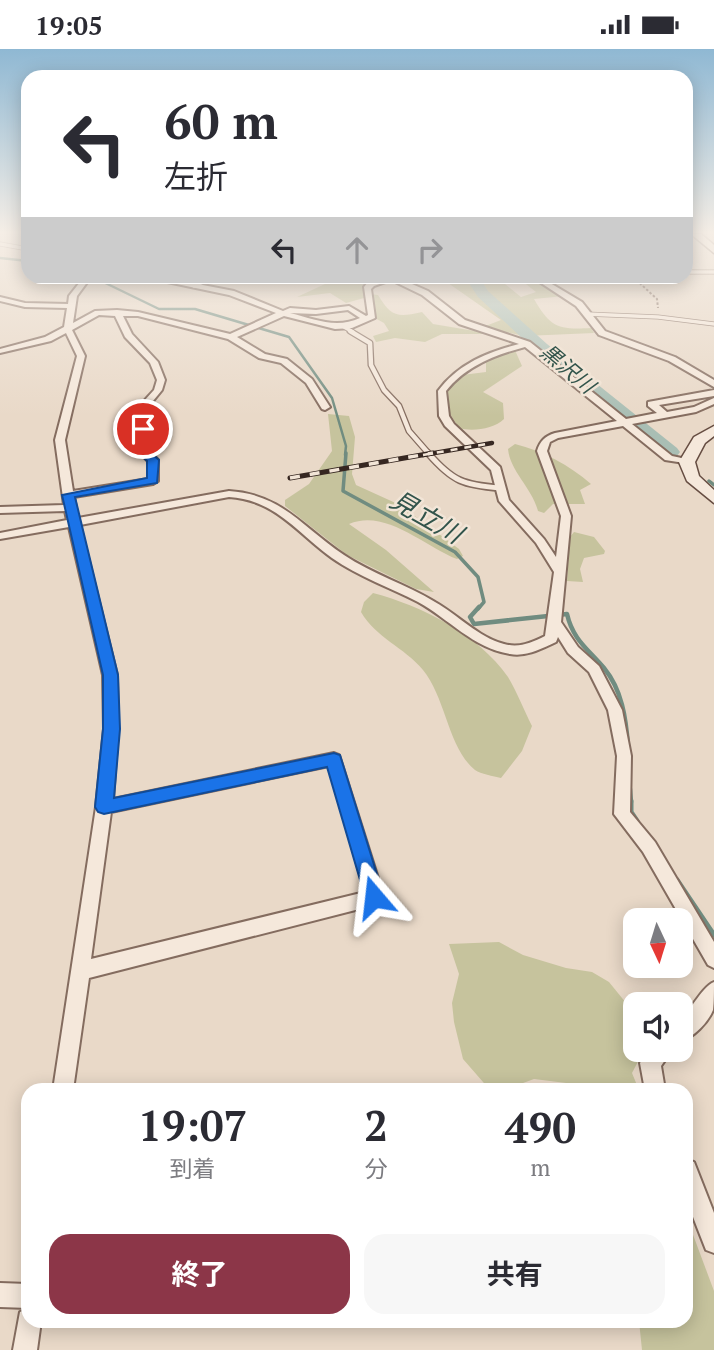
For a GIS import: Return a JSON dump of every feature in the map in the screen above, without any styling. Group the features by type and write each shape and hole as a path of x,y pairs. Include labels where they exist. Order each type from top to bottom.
{"main road":[{"path":"714,430 691,449 687,462 692,478 714,498"}],"street":[{"path":"64,1083 104,807 111,729 110,675 71,508 60,440 81,356 68,331 74,295"},
{"path":"234,295 282,313 344,327 366,319 373,312 368,295"},
{"path":"427,295 462,322 512,336 527,344 670,458 687,462"},
{"path":"568,295 602,333 672,359 714,384"},
{"path":"0,299 25,306 72,306"},
{"path":"231,337 282,313 349,308 366,319"},
{"path":"0,536 71,508 153,481 153,460 142,450 143,429 149,401 158,390 161,380 154,362 128,335 117,312"},
{"path":"0,351 34,344 68,331 98,313 117,312 192,325 231,337 262,356 285,361 309,381 324,407"},
{"path":"527,344 502,350 448,381 442,391 444,416 450,426 496,469 504,501 540,541 560,573"},
{"path":"665,415 651,404 714,393"},
{"path":"0,510 71,508 229,494 253,495 273,504 338,557 432,605 495,646 513,650 533,648 551,639 566,516 542,451 548,438 696,409 714,401"},
{"path":"555,622 573,650 594,669 615,710 624,756 622,814 649,847 714,959"},
{"path":"80,971 374,897 334,759 104,807"},
{"path":"693,1021 714,991"},
{"path":"651,1062 654,1083"},
{"path":"693,1188 714,1242"},
{"path":"0,1295 21,1296"},
{"path":"25,1350 28,1328"}],"lane":[{"path":"586,314 658,317 714,324"},
{"path":"344,327 370,343 370,365 380,377 384,390 399,406 409,432 440,467 466,485 500,488"}],"path":[{"path":"652,295 657,299 658,317"}],"shaded area":[{"path":"333,295 364,295 364,298 346,303"},
{"path":"370,295 378,295 395,314 422,312 433,324 493,334 442,334 425,342 395,338 376,342 373,336 389,331 384,323 373,317 376,313"},
{"path":"465,295 518,295 521,297 562,295 564,296 534,299 545,316 556,325 591,328 594,333 524,336 483,327 501,320"},
{"path":"514,348 522,366 483,392 503,403 504,419 483,429 459,428 445,406 447,391 462,375 486,372 486,361"},
{"path":"328,414 349,416 355,437 352,474 356,485 400,505 459,549 463,556 457,559 390,525 363,520 349,524 386,550 434,592 416,589 347,555 285,506 285,500 309,484 332,451"},
{"path":"515,444 555,459 591,484 580,490 585,504 553,504 544,513 538,511 510,457 508,449"},
{"path":"574,532 594,537 605,551 604,554 584,558 580,569 583,582 567,581 570,537"},
{"path":"373,593 411,606 448,624 481,648 508,677 532,726 522,751 501,778 475,770 466,761 431,681 415,662 367,621 361,612 364,602"},
{"path":"499,942 523,955 566,968 592,972 609,982 623,999 623,1062 638,1062 632,1073 636,1083 566,1083 534,1079 523,1083 484,1083 463,1059 454,1022 452,1003 459,974 449,944"},
{"path":"693,1235 714,1291 714,1350 642,1350 640,1328 693,1328"}],"waterway":[{"name":"見立川","path":"130,295 159,309 195,309 289,337 332,398 346,446 345,455"},
{"name":"黒沢川","path":"484,295 541,347 670,452"},
{"name":"見立川","path":"346,453 343,491 455,552 478,577 484,602 478,609"},
{"name":"黒沢川","path":"709,481 714,485"},
{"name":"見立川","path":"479,607 470,617 474,624 567,614 577,638 604,668 615,686 624,715 628,746"},
{"name":"見立川","path":"630,789 631,802"},
{"name":"見立川","path":"631,802 631,812 637,821"},
{"name":"見立川","path":"677,880 714,935"}],"railway":[{"path":"423,455 492,443"},
{"path":"290,478 433,453"}],"route":[{"path":"143,429 142,450 153,460 153,481 68,495 110,675 111,729 104,807 334,759 374,897"}]}
